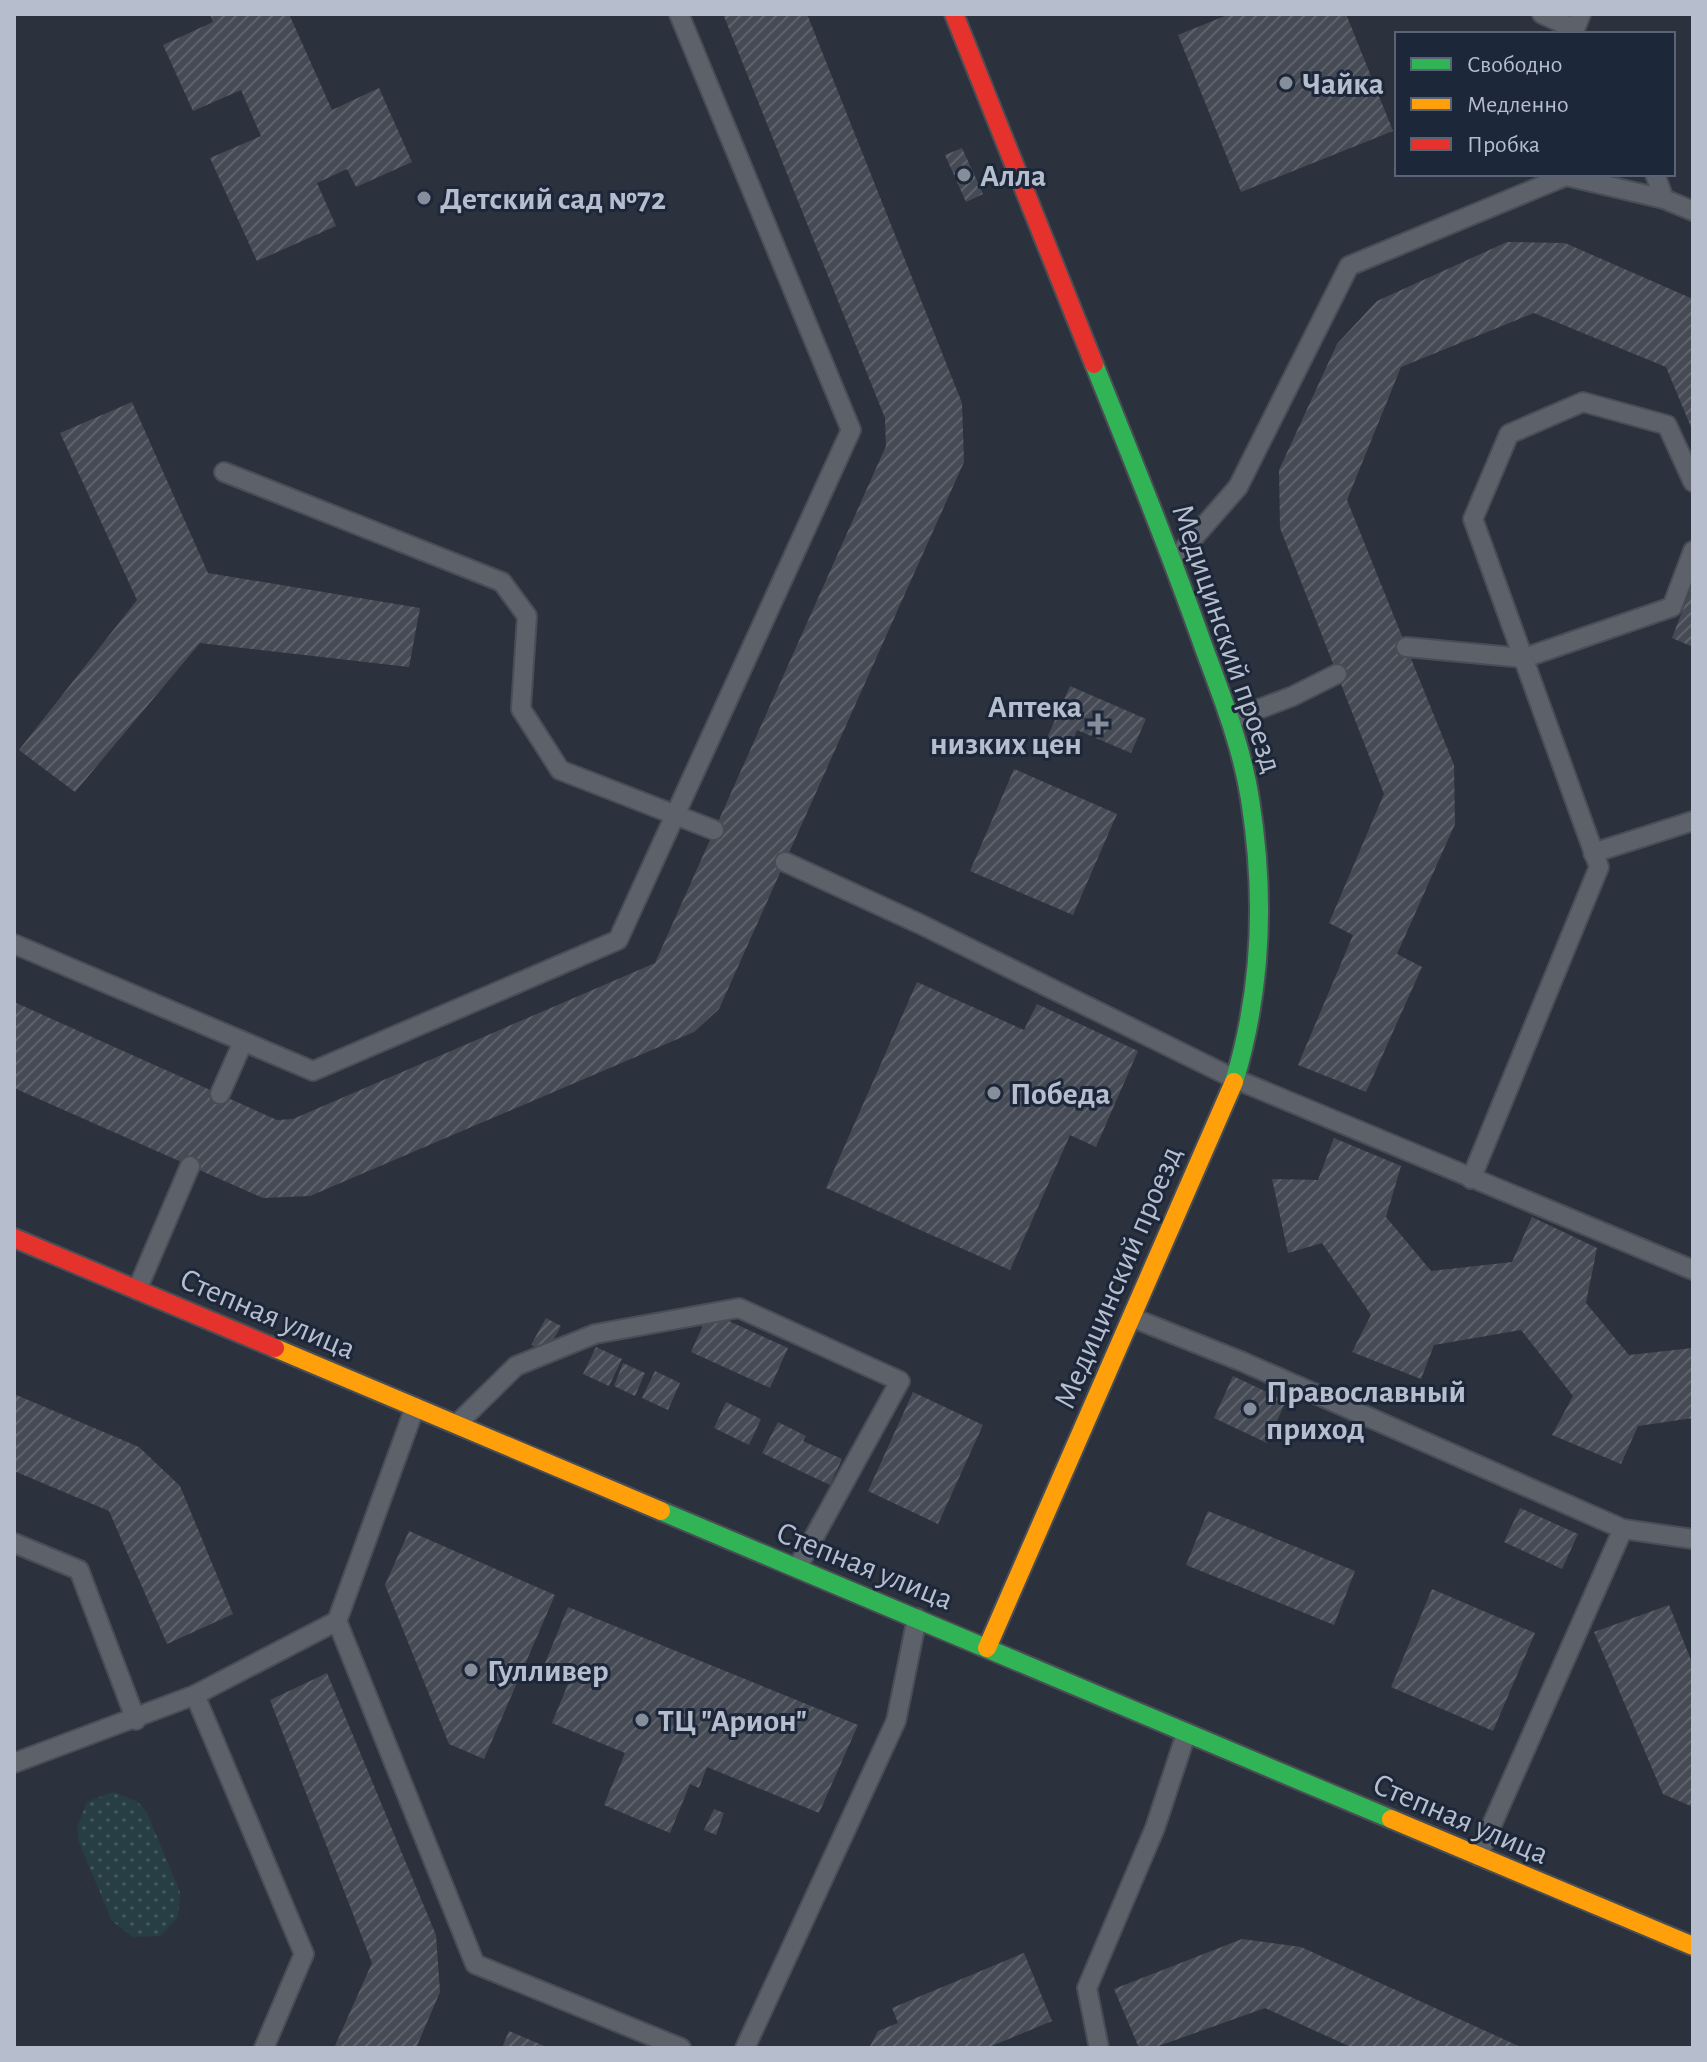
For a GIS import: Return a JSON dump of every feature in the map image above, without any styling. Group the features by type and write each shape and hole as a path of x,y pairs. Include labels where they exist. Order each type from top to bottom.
{"street":[{"name":"Медицинский проезд","path":"954,14 1173,561 1230,720 1250,796 1259,873 1259,961 1235,1079 987,1648"},
{"name":"Степная улица","path":"14,1238 796,1570 917,1618 1477,1858 1693,1946"}],"lane":[{"path":"14,944 313,1071 618,940 679,813 851,430 680,14"},
{"path":"1542,14 1579,26"},
{"path":"1173,561 1238,487 1349,266 1566,176 1664,199 1693,211"},
{"path":"1656,176 1664,199"},
{"path":"1471,1179 1599,867 1473,519 1509,434 1583,402 1667,425 1693,482"},
{"path":"224,472 502,582 527,616 521,709 560,770 679,813 714,830"},
{"path":"1406,647 1524,658 1672,607 1693,551"},
{"path":"1230,720 1293,696 1337,674"},
{"path":"1593,853 1693,821"},
{"path":"785,862 920,924 1235,1079 1693,1270"},
{"path":"220,1094 243,1042"},
{"path":"137,1290 190,1166"},
{"path":"456,1425 516,1366 595,1334 739,1308 900,1381 796,1570"},
{"path":"1133,1318 1243,1362 1623,1529 1693,1539"},
{"path":"415,1407 337,1621 475,1964 681,2048"},
{"path":"1477,1858 1514,1782 1623,1529"},
{"path":"14,1543 79,1570 136,1720"},
{"path":"745,2048 896,1721 917,1618"},
{"path":"14,1763 136,1720 195,1695 337,1621"},
{"path":"195,1695 304,1954 264,2048"},
{"path":"1099,2048 1087,1988 1155,1828 1186,1734"}],"shaded area":[{"path":"113,1792 138,1802 147,1813 180,1892 178,1917 160,1936 133,1937 112,1921 79,1842 77,1828 87,1802"}],"building":[{"path":"210,14 289,14 332,110 379,88 412,162 356,187 347,169 317,183 336,226 257,261 210,158 261,136 241,90 193,111 163,45 213,22"},
{"path":"723,14 807,14 962,403 964,462 719,1009 694,1032 310,1196 263,1198 14,1088 14,1002 277,1120 293,1119 655,963 886,446 885,418"},
{"name":"Чайка","path":"1230,14 1346,14 1393,131 1241,192 1178,35"},
{"name":"Алла","path":"962,148 983,194 966,202 945,155"},
{"path":"1507,242 1565,243 1693,299 1693,432 1666,367 1534,313 1401,367 1347,500 1454,765 1455,824 1397,954 1422,967 1366,1092 1298,1065 1353,935 1329,923 1384,794 1280,528 1279,470 1337,344 1377,301"},
{"path":"132,402 208,573 420,608 409,667 200,643 75,792 19,750 137,600 60,433"},
{"path":"1693,583 1693,647 1672,638"},
{"name":"Аптека низких цен","path":"1070,686 1146,719 1131,753 1077,730 1070,748 1047,738"},
{"path":"1014,769 1117,814 1073,915 970,871"},
{"name":"Победа","path":"917,982 1024,1030 1037,1004 1138,1051 1096,1147 1070,1135 1010,1270 826,1188"},
{"path":"1334,1138 1401,1166 1386,1217 1431,1271 1512,1262 1532,1217 1597,1248 1586,1303 1629,1355 1693,1348 1693,1418 1638,1426 1621,1464 1552,1435 1573,1396 1521,1330 1434,1345 1421,1379 1352,1352 1371,1315 1322,1243 1288,1253 1272,1179 1318,1180"},
{"path":"709,1312 788,1348 770,1388 691,1352"},
{"path":"546,1318 561,1326 546,1353 531,1345"},
{"path":"596,1347 622,1359 609,1386 583,1374"},
{"path":"623,1363 645,1373 635,1396 614,1386"},
{"path":"655,1371 680,1383 668,1410 642,1398"},
{"name":"Православный приход","path":"1233,1376 1286,1401 1267,1443 1214,1418"},
{"path":"913,1392 983,1425 938,1524 868,1491"},
{"path":"14,1394 139,1447 180,1486 233,1614 167,1644 109,1511 14,1471"},
{"path":"726,1402 761,1419 749,1445 714,1428"},
{"path":"778,1422 806,1436 803,1441 842,1459 830,1485 762,1453"},
{"path":"1520,1508 1578,1534 1562,1569 1504,1542"},
{"path":"1208,1511 1355,1571 1334,1625 1186,1565"},
{"name":"Гулливер","path":"409,1531 555,1595 484,1759 449,1744 385,1585"},
{"path":"1432,1589 1535,1633 1493,1731 1391,1687"},
{"path":"1669,1605 1693,1665 1693,1807 1663,1794 1594,1632"},
{"name":"ТЦ \"Арион\"","path":"568,1607 858,1725 819,1813 707,1767 699,1788 690,1784 670,1833 604,1805 625,1753 552,1723 568,1684 541,1673"},
{"path":"327,1673 436,1935 440,1992 416,2048 334,2048 372,1963 270,1700"},
{"path":"714,1809 724,1813 716,1835 704,1830"},
{"path":"1242,1939 1301,1947 1523,2048 1353,2048 1265,2008 1153,2048 1139,2048 1114,1989"},
{"path":"1024,1953 1052,2021 987,2048 869,2048 878,2031 898,2023 892,2008"},
{"path":"509,2031 549,2048 502,2048"}],"traffic: fast":[{"path":"1094,364 1191,612 1231,722 1246,780 1258,870 1258,941 1250,1012 1234,1082"},
{"path":"661,1511 1391,1819"}],"traffic: slow":[{"path":"987,1648 1234,1082"},
{"path":"275,1348 661,1511"},
{"path":"1391,1819 1693,1946"}],"traffic: jam":[{"path":"954,14 1094,364"},
{"path":"14,1238 275,1348"}],"place":[{"name":"Чайка","path":"1286,83"},
{"name":"Алла","path":"964,175"},
{"name":"Детский сад №72","path":"424,198"},
{"name":"Аптека низких цен","path":"1098,724"},
{"name":"Победа","path":"994,1093"},
{"name":"Православный приход","path":"1250,1409"},
{"name":"Гулливер","path":"471,1670"},
{"name":"ТЦ \"Арион\"","path":"642,1720"}]}
